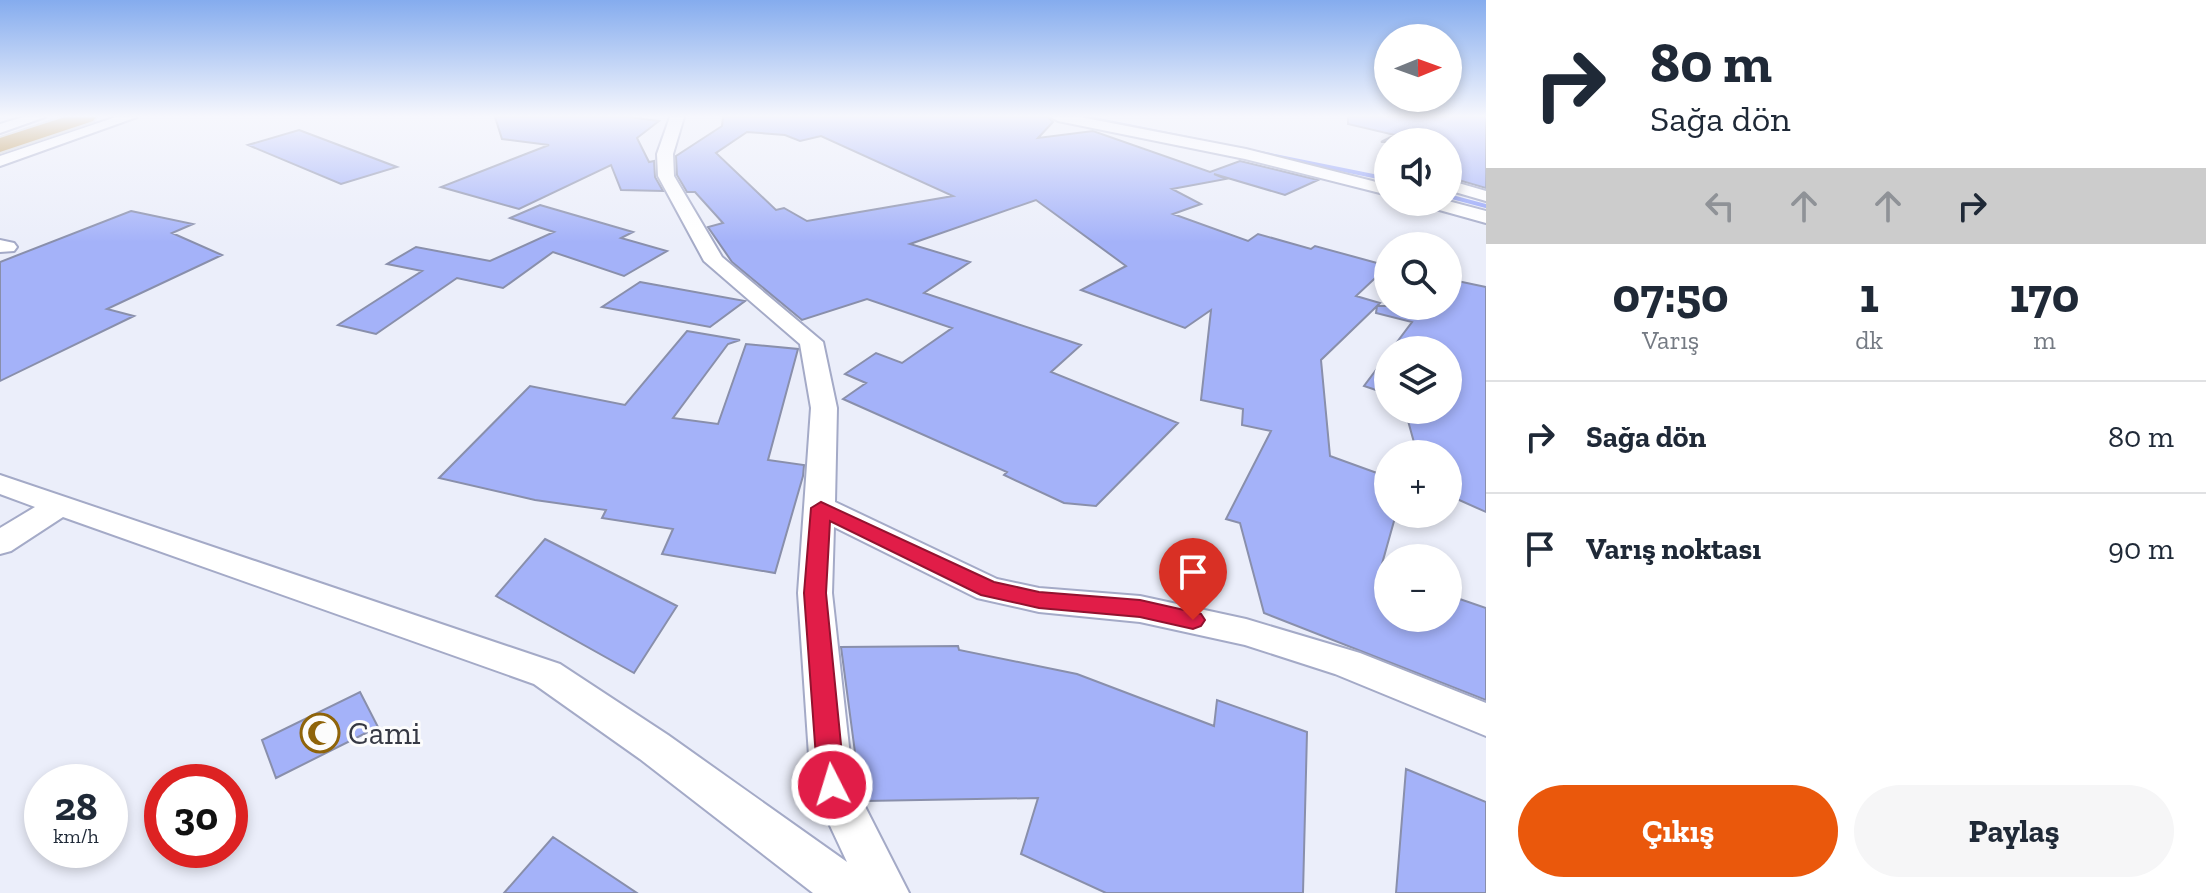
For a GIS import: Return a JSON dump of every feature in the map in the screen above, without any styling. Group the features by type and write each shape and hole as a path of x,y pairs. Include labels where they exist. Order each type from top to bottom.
{"street":[{"path":"665,159 666,176 714,261 811,342 824,408 815,593 832,785 886,893"},
{"path":"1264,159 1374,186"},
{"path":"1462,189 1486,196"},
{"path":"1462,210 1486,217"},
{"path":"0,484 547,674 654,747 851,893"},
{"path":"0,543 59,505"},
{"path":"821,508 989,589 1039,600 1140,609 1246,632 1347,663 1486,720"}],"building":[{"path":"281,159 375,159 397,167 341,184"},
{"path":"514,159 647,159 649,162 654,161 655,177 663,191 621,190 611,165 519,209 441,187"},
{"path":"676,159 722,159 776,210 784,208 807,221 953,196 871,159 1172,159 1210,172 1240,161 1318,180 1285,195 1214,174 1226,179 1172,189 1201,204 1173,214 1248,241 1258,234 1374,262 1374,279 1356,296 1374,301 1374,309 1321,360 1330,456 1374,472 1374,528 1392,528 1388,544 1374,544 1374,632 1462,632 1462,600 1486,608 1486,700 1264,613 1240,523 1226,519 1271,431 1242,425 1243,409 1201,400 1211,310 1185,328 1081,290 1126,266 1036,200 910,244 970,262 924,293 1081,345 1051,372 1178,423 1096,506 1064,503 1004,475 1007,472 843,399 866,383 845,374 876,353 902,363 952,328 867,299 802,320 732,262 708,227 723,223 695,192 687,192 677,175"},
{"path":"1462,159 1486,159 1486,188 1462,181"},
{"path":"540,205 633,232 621,238 667,251 624,276 553,252 503,288 457,278 376,334 338,325 422,271 387,264 416,247 490,261 554,232 510,218"},
{"path":"131,211 193,224 172,233 222,255 107,309 134,316 0,381 0,262"},
{"path":"640,282 745,301 710,327 602,307"},
{"path":"1462,282 1486,287 1486,512 1462,501 1462,440 1413,440 1409,424 1462,424 1462,336 1402,336 1412,322 1404,320 1462,320"},
{"path":"687,331 740,340 728,344 673,418 718,424 746,344 798,349 768,460 804,465 775,573 662,554 673,529 602,518 606,510 535,500 439,478 530,386 625,405"},
{"path":"1374,373 1374,389 1364,386"},
{"path":"545,539 677,606 634,673 496,596"},
{"path":"958,646 959,650 1077,674 1214,726 1217,700 1307,732 1303,893 1106,893 1021,854 1038,798 865,801 860,790 841,647"},
{"name":"Cami","path":"360,692 378,727 276,778 262,740"},
{"path":"1406,769 1486,802 1486,893 1396,893"},
{"path":"553,837 637,893 504,893"}],"waterway":[{"path":"1288,159 1374,176"},
{"path":"1462,200 1486,206"}],"place":[{"name":"Cami","path":"320,733"}],"route":[{"path":"832,785 815,593 821,508 989,589 1039,600 1140,609 1193,620"}]}
